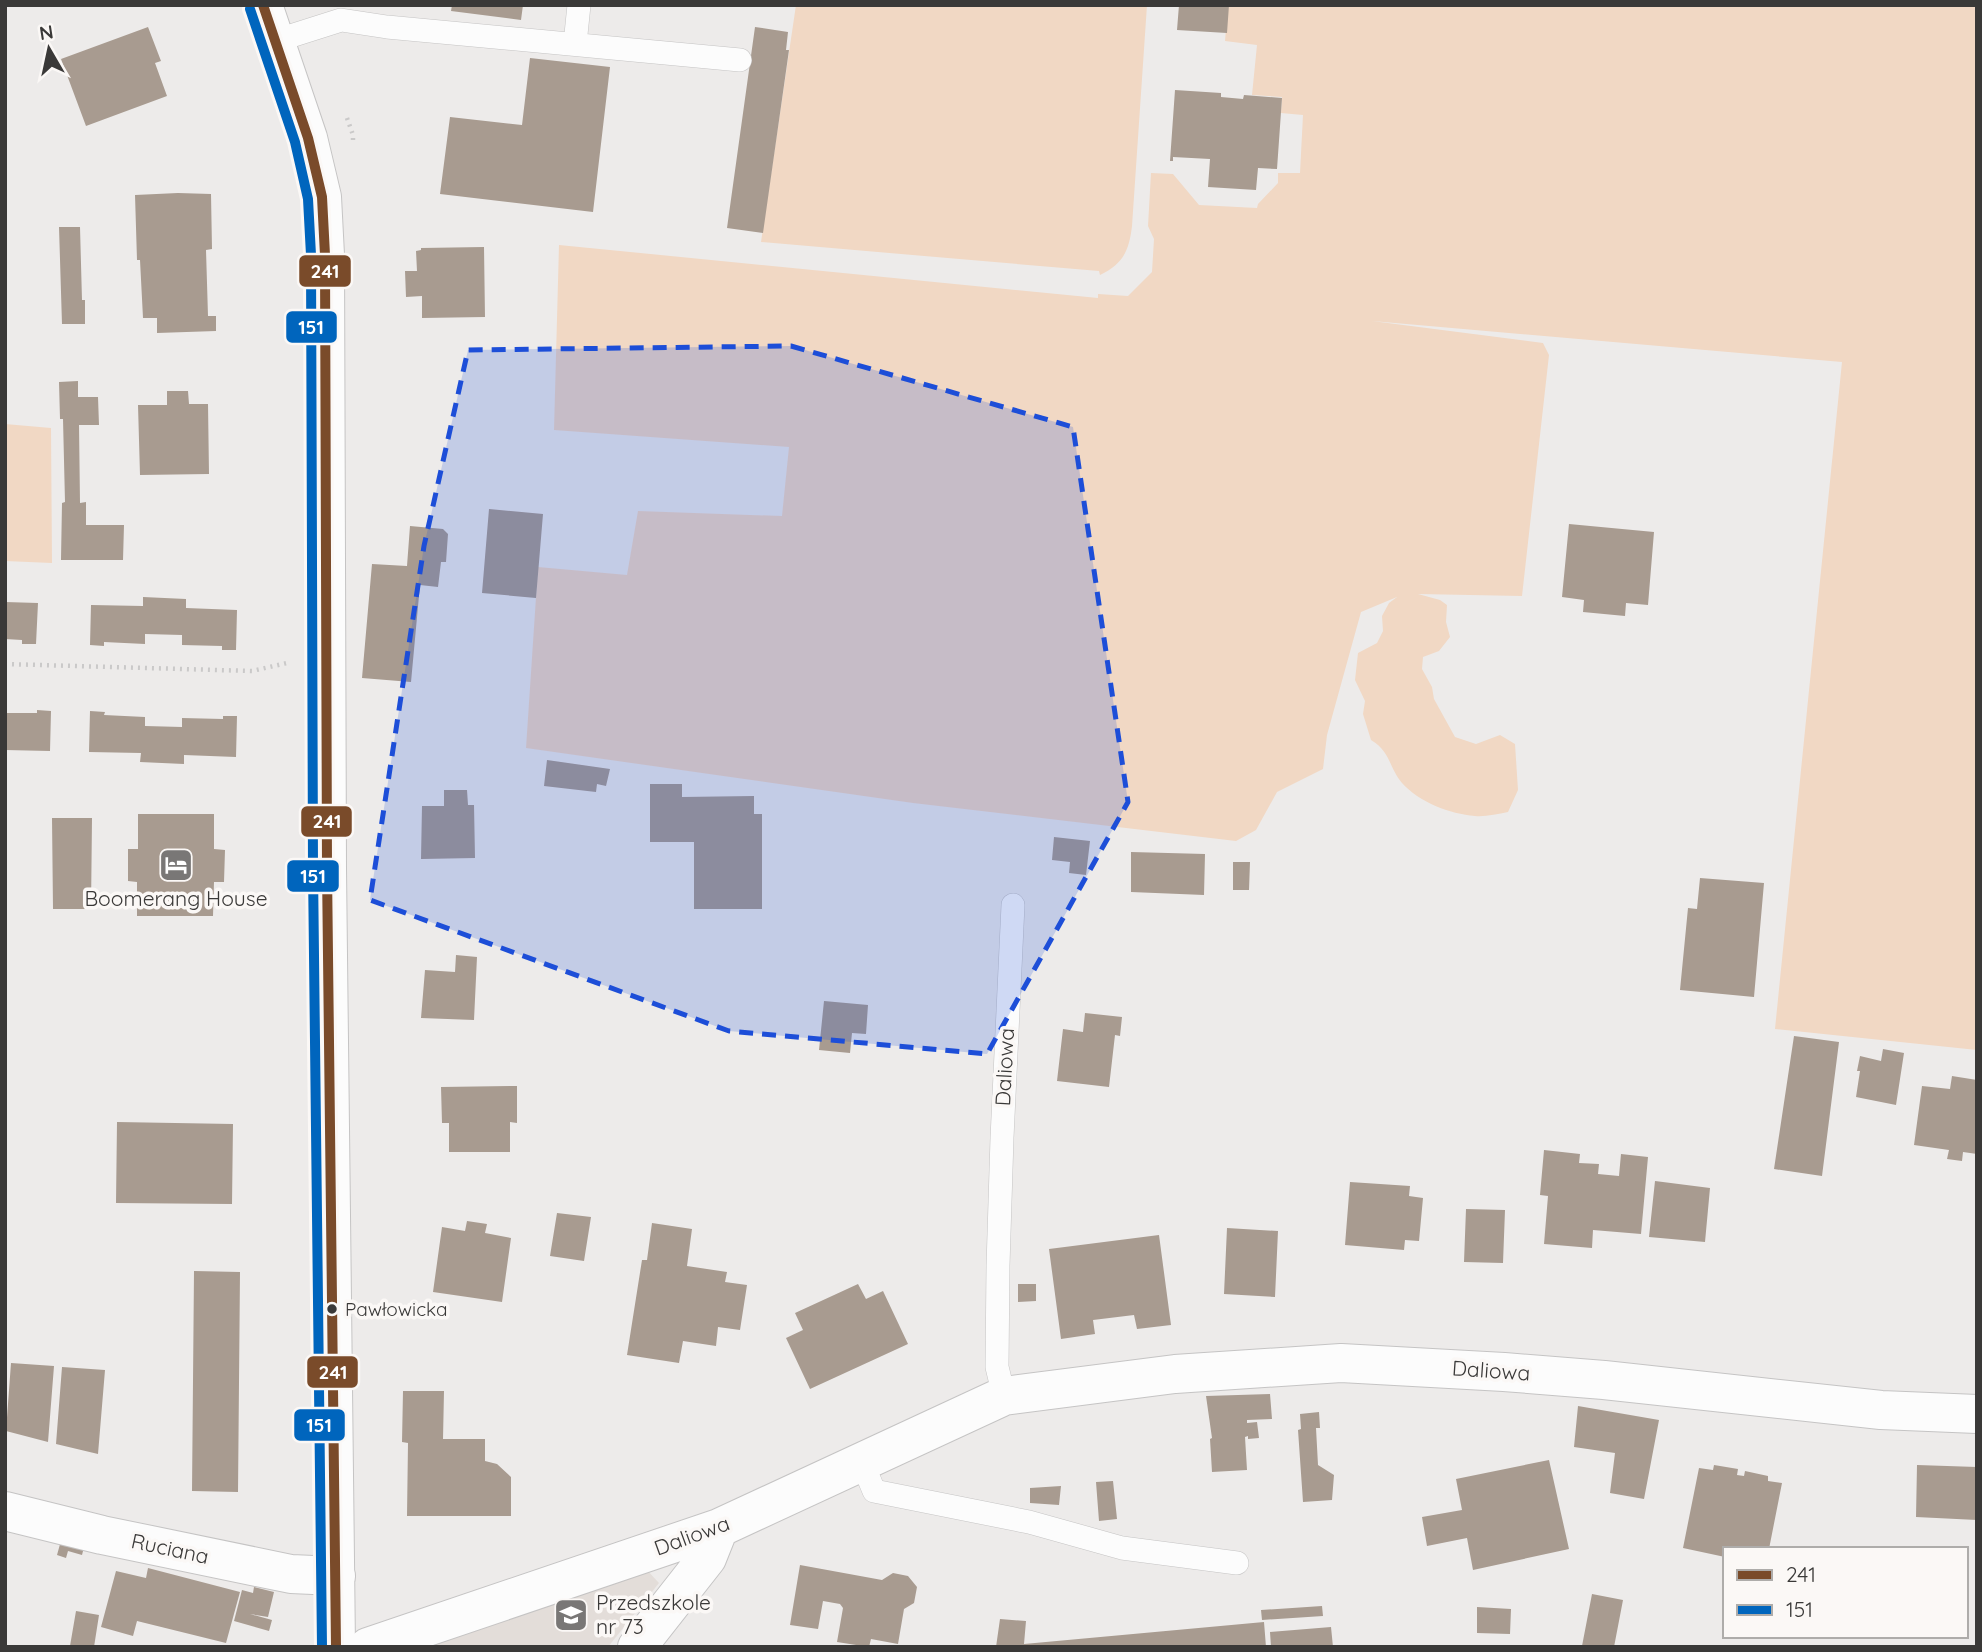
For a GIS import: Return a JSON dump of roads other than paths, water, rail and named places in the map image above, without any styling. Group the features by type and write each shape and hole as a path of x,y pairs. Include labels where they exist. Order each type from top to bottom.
{"street":[{"path":"263,5 308,138 323,202 336,1647"},
{"name":"Daliowa","path":"369,1647 719,1528 1004,1396 1175,1374 1341,1363 1541,1375 1881,1410 1977,1414"},
{"name":"Ruciana","path":"5,1511 103,1535 291,1574 336,1576"},
{"path":"637,1647 707,1558 719,1528"}],"lane":[{"path":"575,44 579,5"},
{"path":"275,41 341,20 372,15 575,44 740,60"},
{"name":"Daliowa","path":"1004,1396 997,1367 998,1265 1013,905"},
{"path":"862,1462 874,1491 1029,1522 1122,1548 1237,1563"}],"place":[{"name":"Boomerang House","path":"176,865"},
{"name":"Pawłowicka","path":"332,1309"},
{"name":"Przedszkole nr 73","path":"571,1615"}]}
